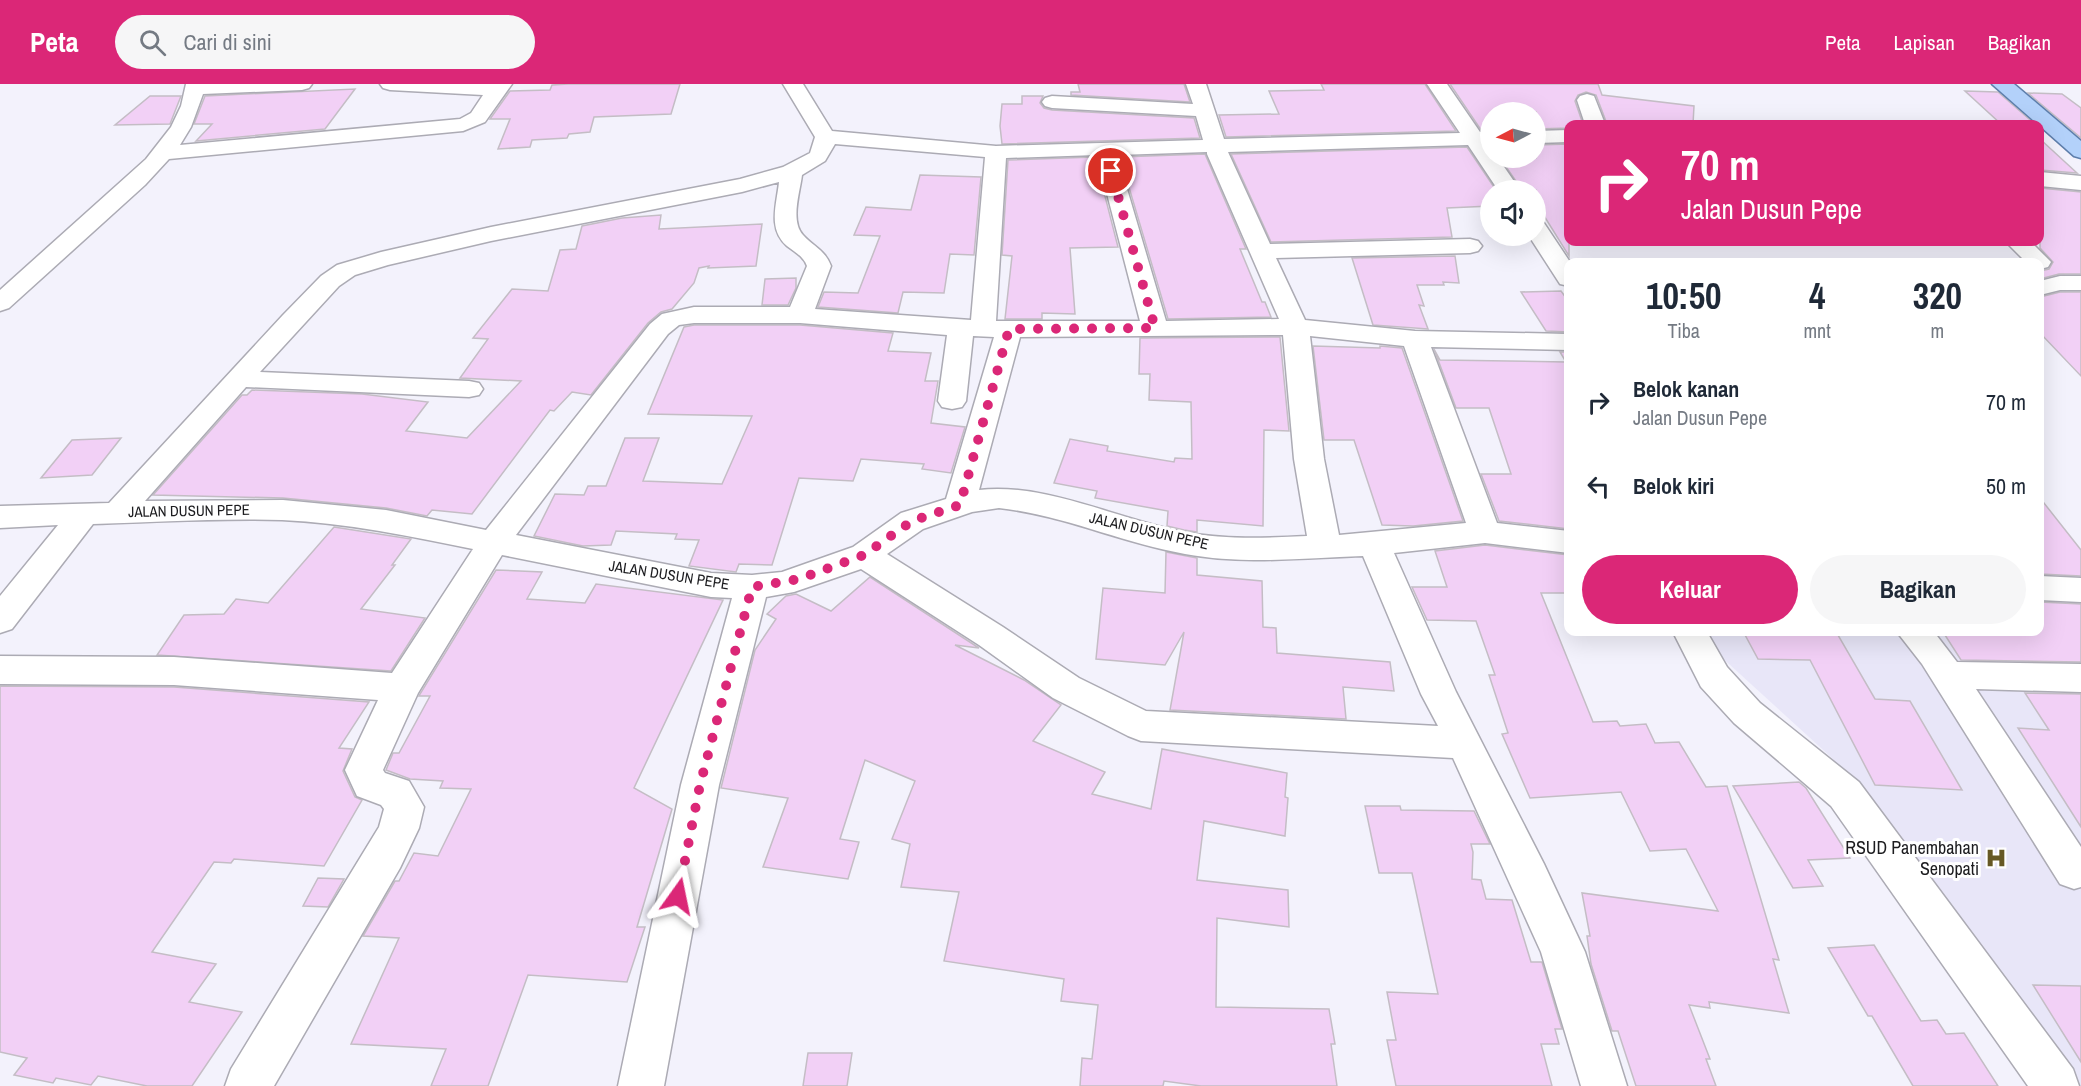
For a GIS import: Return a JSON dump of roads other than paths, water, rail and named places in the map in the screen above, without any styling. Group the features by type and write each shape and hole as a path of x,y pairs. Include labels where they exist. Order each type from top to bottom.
{"main road":[{"path":"2002,84 2044,120"},
{"path":"2044,120 2081,152"}],"street":[{"path":"0,303 136,182 176,136 194,100 195,87 302,84"},
{"path":"161,153 463,125 480,118 499,87 390,84"},
{"path":"117,513 299,312 330,281 346,270 381,259 541,223 742,185 791,172 818,157 824,148 825,137 793,84"},
{"path":"1196,84 1216,146 1295,327 1300,353 1309,459 1325,546"},
{"path":"1437,84 1480,137"},
{"path":"1587,100 1594,120"},
{"path":"1052,102 1204,111"},
{"path":"1546,137 1564,136"},
{"path":"825,137 996,152 1480,139"},
{"path":"1105,148 1155,328"},
{"path":"960,505 985,329 996,152"},
{"path":"791,172 785,212 787,227 792,238 816,257 819,266 800,315"},
{"path":"2044,179 2081,183"},
{"path":"1546,236 1564,239"},
{"path":"1546,244 1564,271"},
{"path":"1262,251 1470,246"},
{"path":"2022,246 2035,258"},
{"path":"2044,267 2060,285"},
{"path":"248,1086 386,855 399,828 404,807 395,792 371,785 364,770 402,688 493,543 659,329 671,319 694,315 800,315 985,329 1295,327 1415,339 1564,342"},
{"path":"952,401 985,329"},
{"path":"1415,339 1485,532"},
{"path":"240,379 469,389"},
{"name":"JALAN DUSUN PEPE","path":"0,517 283,510 386,520 711,585 752,587 782,584 815,574 864,555 912,521 960,505 999,498 1027,501 1184,543 1232,548 1374,544 1485,532 1564,541"},
{"path":"0,620 84,514"},
{"path":"1374,544 1439,694 1465,743 1563,952 1604,1086"},
{"path":"864,555 992,636 1066,688 1141,726 1465,743"},
{"path":"640,1086 700,785 752,587"},
{"path":"2044,588 2081,590"},
{"path":"1692,636 1714,677 1747,713 1845,794 2056,1086"},
{"path":"1918,636 1934,654 2074,871"},
{"path":"0,670 174,671 402,688"},
{"path":"1946,675 2081,678"}],"place":[{"name":"RSUD Panembahan Senopati","path":"1996,858"}]}
